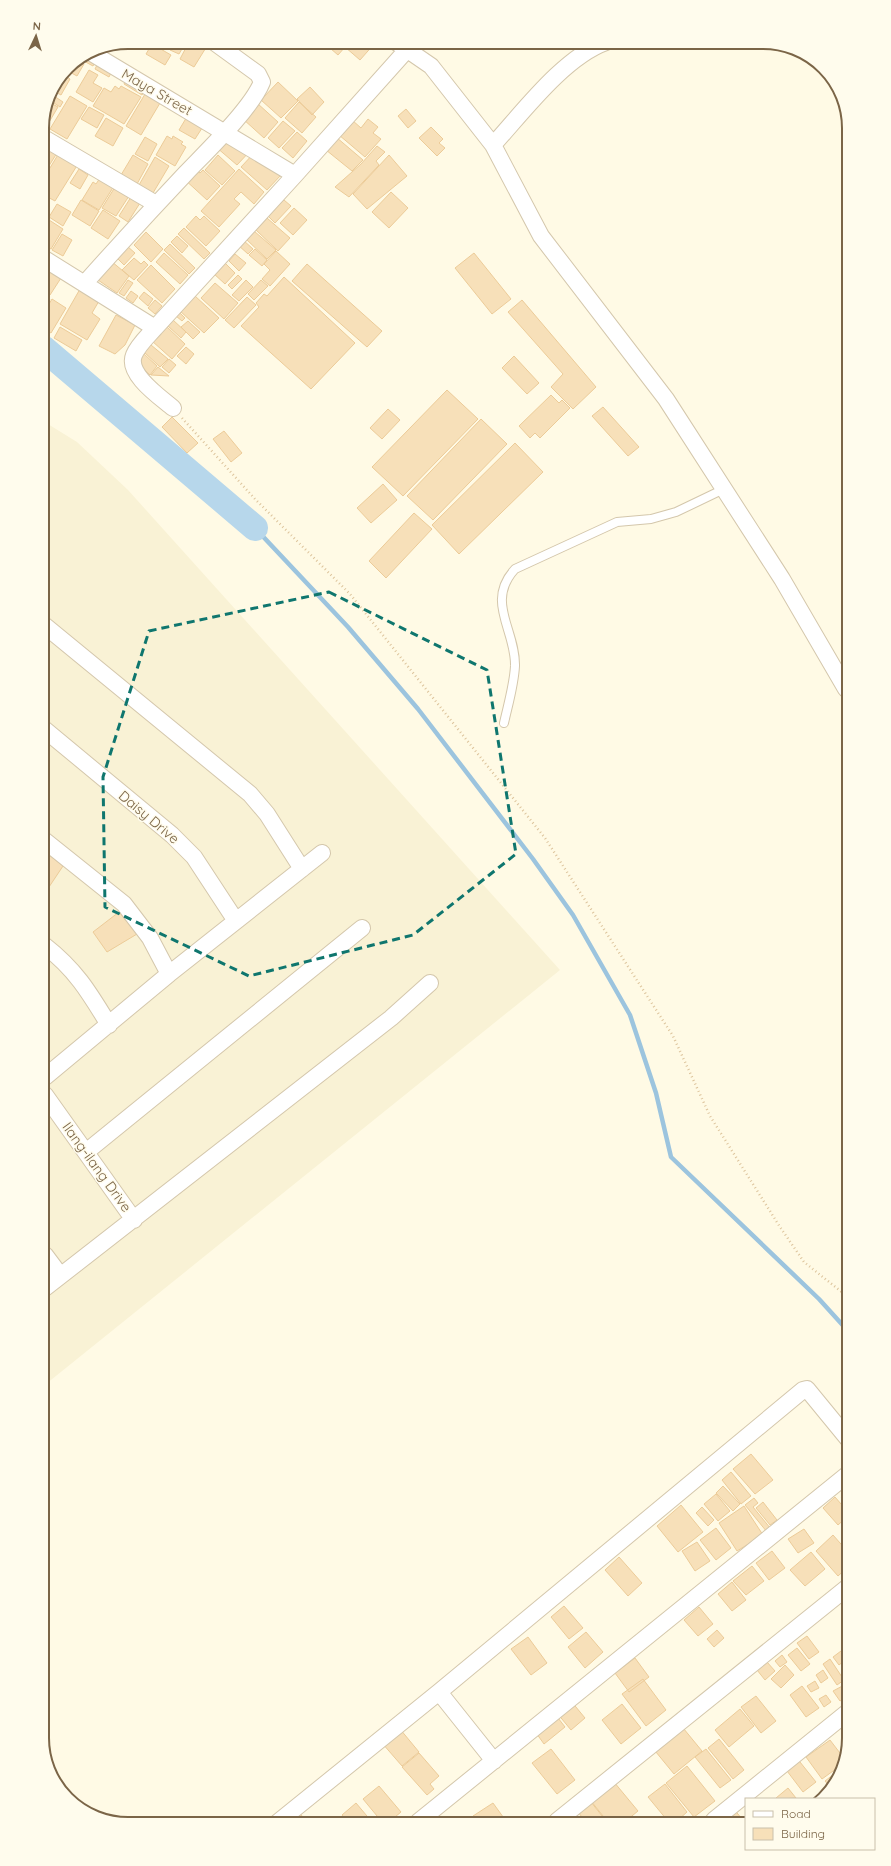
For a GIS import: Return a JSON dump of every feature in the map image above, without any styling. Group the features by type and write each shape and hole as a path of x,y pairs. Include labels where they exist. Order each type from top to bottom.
{"street":[{"path":"85,283 156,204 225,132 258,91 262,82 258,74 224,49"},
{"path":"173,408 137,376 132,361 134,354 155,328 295,176 403,49"},
{"path":"411,49 431,66 493,145 547,246 666,399 782,579 842,682"},
{"path":"493,145 563,69 590,49"},
{"name":"Maya Street","path":"96,56 225,132 295,176"},
{"path":"49,141 156,204"},
{"path":"49,262 85,283 155,328"},
{"path":"49,629 250,794 267,814 302,869"},
{"name":"Daisy Drive","path":"49,733 172,835 194,857 236,920"},
{"path":"49,844 124,904 150,938 169,974"},
{"path":"49,1074 169,974 322,853"},
{"path":"86,1152 362,928"},
{"path":"49,949 61,959 86,987 108,1025"},
{"path":"49,1285 391,1018 430,983"},
{"name":"Ilang-ilang Drive","path":"49,1101 134,1220"},
{"path":"49,1261 60,1276"},
{"path":"284,1817 439,1692 803,1390 807,1389 842,1432"},
{"path":"424,1817 842,1479"},
{"path":"563,1817 842,1592"},
{"path":"439,1692 494,1761"},
{"path":"718,1817 842,1717"}],"lane":[{"path":"504,723 515,665 514,654 501,599 505,582 514,569 617,522 651,519 676,512 724,489"}],"path":[{"path":"173,408 196,431 255,499 350,594 544,838 673,1036 710,1116 780,1227 804,1262 842,1292"}],"highlighted area":[{"path":"329,592 487,670 516,854 413,935 249,976 105,907 103,777 149,631"}],"shaded area":[{"path":"49,425 77,442 128,490 560,970 49,1382"}],"building":[{"path":"149,49 161,49 171,55 165,65 146,54"},
{"path":"171,49 182,49 179,54"},
{"path":"185,49 205,49 194,67 180,59"},
{"path":"331,49 343,49 338,55"},
{"path":"347,49 370,49 360,60"},
{"path":"94,57 97,59 93,66 85,62"},
{"path":"99,61 113,69 109,77 95,69"},
{"path":"83,63 84,64 77,76 71,73"},
{"path":"89,70 98,75 93,83 102,88 93,102 76,92"},
{"path":"128,76 147,87 142,95 124,84"},
{"path":"68,77 70,79 61,95 57,93"},
{"path":"278,82 298,101 281,118 261,100"},
{"path":"115,86 119,89 121,86 141,97 124,124 93,106 104,88 111,92"},
{"path":"310,87 324,102 312,115 297,99"},
{"path":"148,89 163,98 141,135 126,126"},
{"path":"70,96 87,106 67,139 50,129"},
{"path":"55,97 63,102 60,107 54,103"},
{"path":"299,102 316,117 302,133 285,118"},
{"path":"257,103 278,122 264,138 243,119"},
{"path":"53,104 58,107 49,122"},
{"path":"89,107 104,115 97,128 81,119"},
{"path":"406,109 416,121 408,128 398,116"},
{"path":"188,115 204,125 195,139 179,130"},
{"path":"106,118 123,128 113,146 95,136"},
{"path":"368,119 378,127 373,133 381,139 365,157 339,135 352,120 361,128"},
{"path":"283,121 295,131 279,148 268,138"},
{"path":"431,127 443,139 439,143 445,148 437,156 419,138"},
{"path":"297,132 307,141 293,158 282,148"},
{"path":"228,135 252,149 237,165 216,147"},
{"path":"167,136 172,139 173,136 183,142 181,144 186,147 175,166 156,155"},
{"path":"145,137 157,144 148,161 135,154"},
{"path":"336,137 363,160 352,171 326,150"},
{"path":"377,146 385,152 376,161 379,165 349,197 335,187 361,164"},
{"path":"49,149 57,153 49,166"},
{"path":"255,152 281,175 267,190 241,167"},
{"path":"59,153 78,164 55,201 49,198 49,169"},
{"path":"133,155 148,164 137,184 121,175"},
{"path":"218,155 235,171 222,185 205,170"},
{"path":"389,155 407,176 367,209 353,194"},
{"path":"155,157 169,166 153,193 139,185"},
{"path":"193,168 200,173 203,170 220,186 207,200 183,178"},
{"path":"79,169 88,175 80,189 70,183"},
{"path":"239,169 264,192 254,204 241,192 234,199 240,204 219,227 201,211"},
{"path":"100,178 114,186 99,210 82,200 93,182 96,184"},
{"path":"115,187 129,196 116,216 102,208"},
{"path":"391,192 408,208 389,228 372,212"},
{"path":"131,197 140,203 128,222 119,216"},
{"path":"81,200 99,211 90,226 72,215"},
{"path":"284,200 291,206 275,223 268,216"},
{"path":"57,204 71,212 63,226 49,217"},
{"path":"294,208 307,220 293,235 280,223"},
{"path":"103,210 120,221 108,239 91,228"},
{"path":"196,216 200,220 204,216 220,231 206,246 186,227"},
{"path":"267,218 290,238 278,251 256,230"},
{"path":"49,220 63,229 51,249 49,248"},
{"path":"184,228 210,253 204,259 178,234"},
{"path":"254,231 276,250 267,259 246,239"},
{"path":"146,232 163,249 151,262 134,245"},
{"path":"62,234 72,240 63,256 52,250"},
{"path":"177,236 188,246 182,253 171,242"},
{"path":"243,240 253,249 248,254 238,245"},
{"path":"170,244 195,268 189,274 164,250"},
{"path":"127,246 135,253 124,265 116,257"},
{"path":"255,249 267,260 262,266 249,255"},
{"path":"276,251 290,264 270,286 262,279 270,270 264,264"},
{"path":"164,253 188,275 180,284 156,262"},
{"path":"474,253 511,299 492,314 455,268"},
{"path":"235,254 246,263 239,271 229,261"},
{"path":"134,258 141,264 144,261 148,265 134,280 122,270"},
{"path":"111,261 129,276 117,293 98,280"},
{"path":"224,262 235,273 225,284 213,273"},
{"path":"307,264 382,331 367,347 292,281"},
{"path":"151,265 175,289 162,303 137,280"},
{"path":"49,270 61,278 50,295 49,294"},
{"path":"238,275 242,279 232,289 228,285"},
{"path":"284,277 355,343 311,389 241,326 259,307 256,303 264,294 267,296"},
{"path":"128,280 133,283 124,296 119,293"},
{"path":"246,280 253,287 239,301 232,295"},
{"path":"261,280 268,286 254,300 248,294"},
{"path":"215,283 238,303 224,319 201,298"},
{"path":"80,289 99,301 92,313 100,319 87,340 60,324"},
{"path":"131,291 138,296 133,303 126,298"},
{"path":"144,292 153,299 148,306 139,298"},
{"path":"195,296 219,318 204,333 180,311"},
{"path":"247,297 256,305 234,328 225,320"},
{"path":"52,299 66,308 51,333 49,332 49,304"},
{"path":"155,300 162,306 155,314 148,308"},
{"path":"522,300 596,387 573,409 551,387 563,374 508,312"},
{"path":"179,312 185,318 182,321 176,316"},
{"path":"116,315 135,325 125,345 115,354 99,346"},
{"path":"173,320 186,332 181,338 168,326"},
{"path":"188,321 200,332 193,339 181,327"},
{"path":"166,326 185,344 172,359 152,341"},
{"path":"60,327 82,340 76,351 54,338"},
{"path":"151,345 168,359 160,367 144,352"},
{"path":"186,347 194,354 186,364 177,356"},
{"path":"143,353 157,366 150,375 135,361"},
{"path":"514,356 539,383 527,394 502,368"},
{"path":"169,359 176,365 169,373 162,367"},
{"path":"158,367 169,376 151,375"},
{"path":"447,390 478,419 403,496 372,467"},
{"path":"551,395 559,403 562,400 570,408 540,438 535,433 530,438 519,426"},
{"path":"603,407 639,447 628,456 592,416"},
{"path":"388,409 400,420 382,439 370,428"},
{"path":"172,417 198,443 187,453 162,427"},
{"path":"481,419 507,444 433,520 407,496"},
{"path":"224,431 242,453 231,462 213,439"},
{"path":"515,443 543,472 459,554 432,525"},
{"path":"383,484 397,500 371,523 357,508"},
{"path":"414,513 432,529 386,578 369,561"},
{"path":"49,855 63,866 49,887"},
{"path":"119,912 137,934 107,952 93,932"},
{"path":"751,1454 773,1480 755,1494 733,1469"},
{"path":"731,1472 751,1496 741,1504 722,1480"},
{"path":"723,1486 740,1504 733,1511 716,1493"},
{"path":"716,1494 730,1511 718,1521 704,1504"},
{"path":"835,1497 842,1505 842,1521 838,1525 823,1508"},
{"path":"754,1498 758,1503 753,1507 771,1529 767,1532 745,1505"},
{"path":"763,1502 777,1520 770,1525 756,1508"},
{"path":"681,1505 703,1532 678,1552 657,1526"},
{"path":"744,1506 763,1535 737,1551 719,1523"},
{"path":"702,1507 714,1520 708,1526 696,1513"},
{"path":"716,1528 731,1548 716,1560 700,1540"},
{"path":"804,1529 814,1543 798,1553 788,1539"},
{"path":"833,1535 842,1545 842,1572 838,1576 816,1551"},
{"path":"697,1542 710,1561 695,1571 682,1551"},
{"path":"772,1551 785,1568 769,1580 756,1563"},
{"path":"811,1552 825,1569 805,1586 790,1570"},
{"path":"619,1557 642,1583 628,1596 605,1570"},
{"path":"752,1566 764,1581 746,1595 733,1581"},
{"path":"732,1582 746,1600 732,1611 718,1594"},
{"path":"564,1606 583,1628 569,1639 551,1617"},
{"path":"699,1607 713,1624 698,1636 684,1620"},
{"path":"717,1630 724,1638 714,1647 707,1639"},
{"path":"586,1632 603,1652 585,1668 568,1647"},
{"path":"807,1636 819,1652 809,1659 797,1643"},
{"path":"528,1637 547,1663 531,1675 511,1649"},
{"path":"797,1648 810,1664 801,1671 788,1655"},
{"path":"842,1650 842,1663 839,1665 833,1657"},
{"path":"782,1655 787,1662 780,1667 775,1661"},
{"path":"635,1658 649,1677 629,1692 615,1673"},
{"path":"830,1659 842,1677 842,1681 837,1685 823,1664"},
{"path":"767,1662 775,1671 765,1680 757,1670"},
{"path":"785,1665 794,1675 781,1688 771,1679"},
{"path":"823,1670 828,1678 821,1683 816,1675"},
{"path":"643,1679 666,1710 646,1726 622,1694"},
{"path":"815,1681 819,1688 811,1692 807,1686"},
{"path":"802,1686 819,1708 806,1717 790,1695"},
{"path":"842,1686 842,1700 840,1701 833,1691"},
{"path":"826,1695 831,1702 824,1707 819,1699"},
{"path":"756,1696 776,1721 761,1733 741,1707"},
{"path":"571,1701 585,1718 571,1730 557,1713"},
{"path":"622,1704 641,1728 621,1744 602,1720"},
{"path":"740,1709 754,1726 729,1747 715,1730"},
{"path":"555,1714 565,1727 544,1744 534,1730"},
{"path":"679,1723 702,1751 674,1774 651,1746"},
{"path":"400,1729 419,1752 402,1766 382,1743"},
{"path":"719,1739 744,1770 733,1779 708,1748"},
{"path":"830,1740 840,1753 835,1769 822,1779 806,1757"},
{"path":"551,1749 575,1780 557,1794 532,1763"},
{"path":"706,1749 731,1780 720,1788 695,1757"},
{"path":"419,1753 439,1776 430,1784 434,1789 427,1795 402,1767"},
{"path":"796,1757 816,1782 803,1792 784,1767"},
{"path":"687,1766 715,1801 694,1817 666,1783"},
{"path":"832,1776 827,1784 825,1781"},
{"path":"614,1782 638,1811 631,1817 604,1817 591,1801"},
{"path":"665,1784 687,1812 681,1817 665,1817 648,1797"},
{"path":"379,1786 401,1812 395,1817 378,1817 363,1799"},
{"path":"788,1788 796,1798 776,1798"},
{"path":"591,1802 603,1817 582,1817 578,1812"},
{"path":"356,1803 368,1817 344,1817 342,1815"},
{"path":"493,1803 503,1817 474,1817 473,1816"},
{"path":"733,1808 740,1817 721,1817"},
{"path":"297,1810 303,1817 289,1817"}],"waterway":[{"path":"49,353 255,528"},
{"path":"255,528 348,627 418,709 533,859 573,915 630,1015 656,1093 671,1157 819,1299 842,1324"}]}
